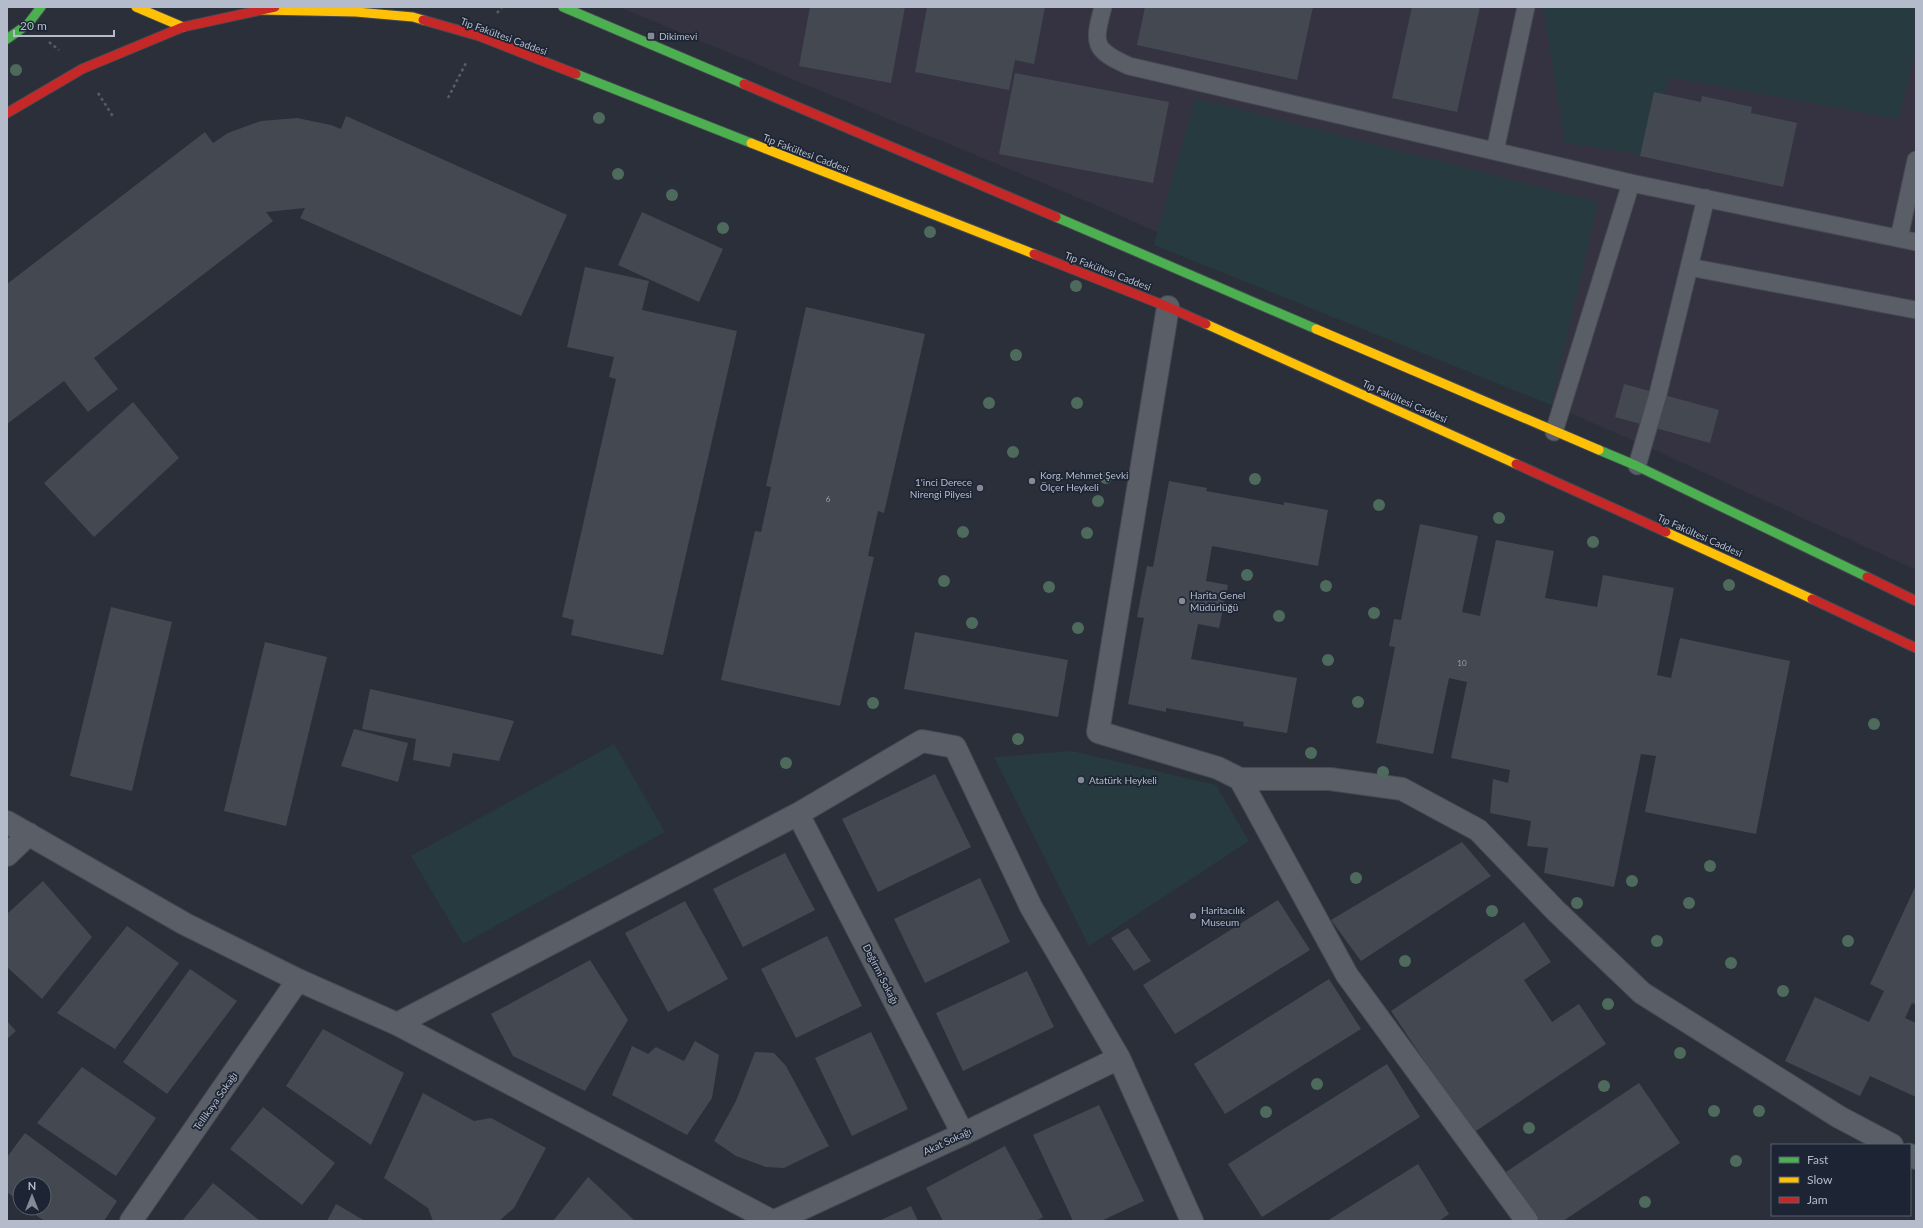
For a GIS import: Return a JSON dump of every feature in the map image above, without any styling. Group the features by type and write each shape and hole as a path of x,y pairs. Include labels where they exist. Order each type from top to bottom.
{"main road":[{"path":"7,39 28,24 41,7"},
{"path":"136,7 183,27"},
{"path":"7,112 82,69 183,27 275,7"},
{"path":"563,7 1554,432 1637,466 1916,601"},
{"name":"Tıp Fakültesi Caddesi","path":"263,9 356,12 413,17 479,36 1168,307 1718,554 1916,648"}],"street":[{"path":"1168,307 1098,732 1218,768 1240,779 1330,779 1402,790 1478,830 1556,911 1642,993 1839,1117 1890,1144"},
{"path":"397,1024 798,814 922,741 955,747 1031,907 1118,1058 1192,1221"},
{"path":"1240,779 1347,975 1527,1221"},
{"name":"Değirmi Sokağı","path":"798,814 963,1134"},
{"path":"7,822 185,924 298,980 397,1024 774,1221"},
{"path":"7,855 28,834"},
{"path":"132,1221 219,1103 298,980"},
{"name":"Akat Sokağı","path":"774,1221 963,1134 1118,1058"}],"lane":[{"path":"1103,7 1097,29 1097,44 1107,56 1129,66 1631,183 1916,242"},
{"path":"1495,151 1526,7"},
{"path":"1899,238 1916,160"},
{"path":"1554,432 1631,183"},
{"path":"1637,466 1658,394 1706,198"},
{"path":"1689,267 1916,310"}],"shaded area":[{"path":"619,7 1916,7 1916,570 1648,447 1105,209"}],"green space":[{"path":"1543,7 1916,7 1916,49 1899,119 1669,77 1649,155 1565,143"},
{"path":"1195,98 1598,202 1551,405 1154,245"},
{"path":"614,744 665,832 463,944 411,856"},
{"path":"1072,751 1216,785 1249,841 1089,946 994,757"}],"building":[{"path":"810,7 905,7 891,83 799,66"},
{"path":"927,7 1045,7 1034,64 1015,60 1009,90 915,72"},
{"path":"1145,7 1313,7 1297,80 1137,45"},
{"path":"1412,7 1480,7 1457,112 1392,98"},
{"path":"1015,73 1169,102 1153,183 999,154"},
{"path":"1654,92 1701,102 1702,96 1752,107 1751,113 1797,123 1783,187 1640,156"},
{"path":"346,116 567,215 521,316 300,218 305,208 266,212 273,221 94,358 118,389 88,412 64,381 7,424 7,284 205,132 213,143 228,133 261,121 297,118 331,125 341,129"},
{"path":"642,212 723,249 699,302 618,265"},
{"path":"585,267 649,281 642,310 737,331 663,655 571,635 574,620 562,617 616,379 609,377 614,357 567,347"},
{"path":"806,307 925,334 884,513 878,511 868,556 874,557 840,706 721,680 755,531 761,532 771,487 766,486"},
{"path":"1624,384 1719,410 1710,443 1615,417"},
{"path":"133,402 179,458 94,537 44,483"},
{"name":"Harita Genel Müdürlüğü","path":"1169,481 1207,488 1206,491 1284,505 1284,502 1328,510 1318,566 1212,546 1206,581 1228,585 1219,628 1198,624 1191,659 1297,678 1287,733 1243,726 1244,722 1166,708 1166,712 1128,704 1144,618 1137,617 1147,566 1153,567"},
{"path":"1420,524 1478,536 1462,612 1480,616 1496,540 1554,551 1545,598 1597,607 1603,575 1674,588 1657,675 1671,678 1680,638 1790,661 1756,834 1645,812 1656,756 1641,754 1614,887 1544,873 1548,848 1527,846 1531,821 1490,813 1493,779 1508,783 1510,770 1451,758 1467,682 1449,678 1433,754 1376,743 1395,647 1389,646 1394,619 1401,620"},
{"path":"111,607 172,622 132,791 70,776"},
{"path":"915,632 1068,660 1058,717 904,689"},
{"path":"265,642 327,657 286,826 224,811"},
{"path":"370,689 514,721 499,761 453,753 450,767 413,760 416,739 362,729"},
{"path":"354,729 408,743 398,782 341,766"},
{"path":"935,774 971,847 878,892 842,819"},
{"path":"1462,842 1491,876 1361,961 1331,920"},
{"path":"785,853 815,910 743,947 713,889"},
{"path":"980,878 1010,942 925,983 894,919"},
{"path":"43,881 92,937 42,999 7,967 7,914"},
{"path":"1916,885 1916,1005 1912,1003 1905,1018 1916,1023 1916,1097 1870,1076 1860,1096 1785,1061 1815,997 1869,1022 1884,991 1870,984"},
{"path":"1278,900 1310,950 1175,1034 1143,985"},
{"path":"685,901 728,979 668,1012 625,933"},
{"path":"1524,922 1551,962 1524,980 1552,1022 1579,1004 1606,1044 1473,1133 1391,1011"},
{"path":"127,926 179,963 115,1049 57,1013"},
{"path":"1128,928 1151,961 1134,971 1111,938"},
{"path":"827,936 862,1006 796,1038 761,969"},
{"path":"590,960 628,1020 585,1091 513,1056 491,1014"},
{"path":"190,969 237,1001 167,1094 123,1062"},
{"path":"1027,971 1054,1027 963,1071 936,1013"},
{"path":"1329,979 1361,1029 1225,1114 1194,1064"},
{"path":"7,1021 16,1031 7,1039"},
{"path":"323,1029 404,1073 371,1145 286,1086"},
{"path":"871,1032 908,1109 852,1136 815,1058"},
{"path":"695,1041 719,1055 712,1098 687,1135 612,1095 632,1046 648,1054 656,1047 684,1061"},
{"path":"755,1052 774,1053 786,1066 829,1146 784,1168 766,1167 736,1156 714,1141 736,1101"},
{"path":"1387,1064 1420,1117 1262,1217 1228,1164"},
{"path":"82,1067 156,1118 116,1176 37,1123"},
{"path":"1639,1083 1680,1143 1563,1221 1540,1221 1506,1172"},
{"path":"423,1093 474,1121 491,1118 546,1148 514,1208 499,1221 433,1221 428,1208 384,1178"},
{"path":"1099,1105 1144,1201 1101,1221 1073,1221 1033,1135"},
{"path":"263,1107 335,1163 302,1205 230,1149"},
{"path":"25,1133 117,1201 104,1221 44,1221 37,1216 52,1216 52,1176 12,1176 12,1196 7,1192 7,1157"},
{"path":"1005,1146 1043,1217 1036,1221 943,1221 926,1188"},
{"path":"1418,1164 1449,1214 1439,1221 1327,1221"},
{"path":"588,1177 635,1221 553,1221"},
{"path":"213,1183 260,1221 182,1221"},
{"path":"336,1204 365,1221 327,1221"},
{"path":"911,1206 918,1221 879,1221"}],"traffic: fast":[{"path":"7,39 28,24 41,7"},
{"path":"563,7 744,84"},
{"path":"576,74 751,143"},
{"path":"1056,217 1316,329"},
{"path":"1599,450 1637,466 1867,577"}],"traffic: slow":[{"path":"136,7 183,27"},
{"path":"262,10 356,12 413,17 423,20"},
{"path":"751,143 1034,254"},
{"path":"1206,324 1516,464"},
{"path":"1316,329 1599,450"},
{"path":"1666,532 1812,599"}],"traffic: jam":[{"path":"7,113 82,69 183,27 275,7"},
{"path":"423,20 479,36 576,74"},
{"path":"744,84 1056,217"},
{"path":"1034,254 1168,307 1206,324"},
{"path":"1516,464 1666,532"},
{"path":"1867,577 1916,601"},
{"path":"1812,599 1916,648"}],"place":[{"name":"Dikimevi","path":"651,36"},
{"name":"Korg. Mehmet Şevki Ölçer Heykeli","path":"1032,481"},
{"name":"1'inci Derece Nirengi Pilyesi","path":"980,488"},
{"name":"Harita Genel Müdürlüğü","path":"1182,601"},
{"name":"Atatürk Heykeli","path":"1081,780"},
{"name":"Haritacılık Museum","path":"1193,916"}]}
